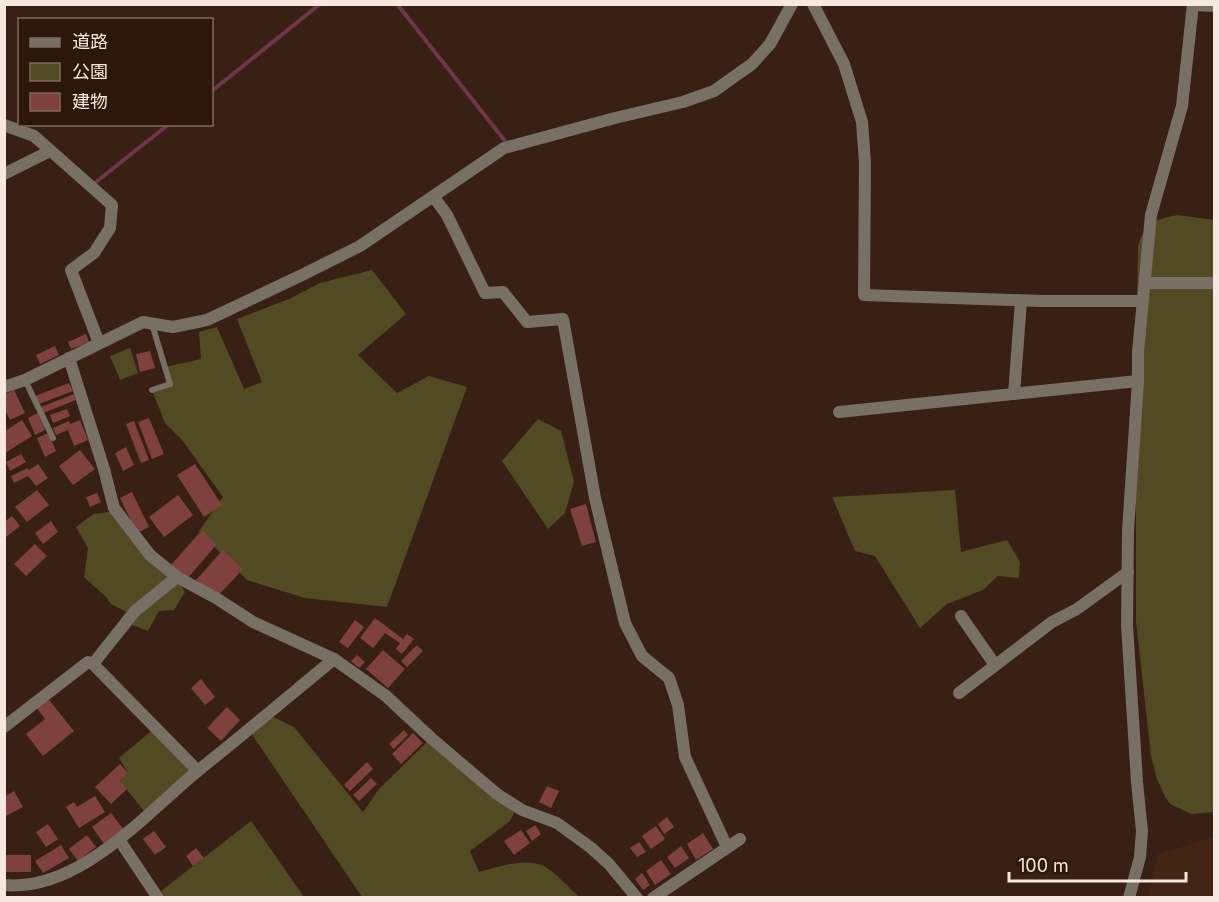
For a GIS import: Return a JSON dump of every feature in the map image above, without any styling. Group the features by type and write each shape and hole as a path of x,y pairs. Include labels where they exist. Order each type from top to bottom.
{"street":[{"path":"4,387 25,380 143,322 173,327 207,320 360,246 504,148 683,102 714,91 752,64 770,44 792,4"},
{"path":"813,4 844,64 862,122 865,163 864,295 1021,301 1143,301"},
{"path":"1129,897 1140,857 1142,831 1128,637 1128,531 1138,352 1151,215 1182,106 1193,5 1215,6"},
{"path":"4,125 34,136 112,205 110,228 94,253 70,270 99,343"},
{"path":"4,174 50,151"},
{"path":"435,196 447,215 485,293 503,292 527,322 563,319 595,498 625,623 642,656 669,678 678,705 685,757 728,847"},
{"path":"1145,283 1215,284"},
{"path":"1014,394 1021,301"},
{"path":"69,358 114,508 150,555 177,577 216,598 253,622 334,659 386,696 497,794 522,810 557,823 590,847 609,864 637,897"},
{"path":"839,412 1138,381"},
{"path":"959,693 1052,622 1077,609 1128,572"},
{"path":"93,664 135,611 177,577"},
{"path":"961,616 995,665"},
{"path":"4,885 46,881 54,878 120,841 198,771 334,659"},
{"path":"4,727 88,662 93,664 198,771"},
{"path":"653,897 740,838"},
{"path":"120,841 158,897"}],"lane":[{"path":"152,324 170,384 152,390"},
{"path":"25,380 53,438"}],"shaded area":[{"path":"1214,837 1214,897 1147,898 1158,854"}],"green space":[{"path":"1178,215 1214,220 1214,812 1191,814 1170,804 1157,779 1151,756 1136,621 1138,246 1144,232 1152,223"},
{"path":"372,270 406,314 358,355 397,393 429,376 467,387 387,607 305,598 247,580 199,531 223,497 182,440 165,423 152,390 169,383 165,367 201,359 199,332 217,327 244,389 262,382 237,319 289,299 320,283"},
{"path":"130,348 138,373 120,380 110,356"},
{"path":"538,419 561,431 574,482 565,513 548,529 502,461"},
{"path":"955,490 961,552 1007,540 1020,562 1019,578 998,576 983,590 947,604 920,628 875,556 855,551 832,497"},
{"path":"117,511 177,577 185,592 174,610 159,611 148,631 130,624 132,615 111,604 84,577 88,548 76,527 93,514"},
{"path":"267,714 294,727 363,812 379,789 431,738 497,794 514,813 510,821 470,851 479,872 511,864 536,863 553,872 579,897 362,897 249,730"},
{"path":"155,728 195,768 148,816 120,781 128,773 119,758"},
{"path":"251,821 304,897 165,898 161,891"}],"building":[{"path":"86,334 89,342 71,349 68,342"},
{"path":"55,346 59,355 40,364 36,355"},
{"path":"150,351 155,368 140,372 136,354"},
{"path":"69,383 73,391 39,404 35,396"},
{"path":"14,390 25,413 10,420 4,408 4,395"},
{"path":"74,394 76,400 43,413 41,407"},
{"path":"67,409 70,416 53,423 50,415"},
{"path":"38,413 45,430 35,435 28,418"},
{"path":"149,418 164,454 152,459 138,422"},
{"path":"22,420 32,436 5,453 5,431"},
{"path":"80,420 88,440 74,446 68,430 56,435 53,428 69,421 70,424"},
{"path":"134,421 149,460 141,463 126,424"},
{"path":"48,433 56,451 45,457 37,438"},
{"path":"126,447 134,465 123,471 115,453"},
{"path":"80,450 95,469 73,485 59,466"},
{"path":"21,454 26,462 10,471 6,462"},
{"path":"38,464 48,478 36,486 28,476 14,483 11,476 28,468 29,470"},
{"path":"195,464 222,505 204,517 177,475"},
{"path":"37,490 49,505 27,522 15,507"},
{"path":"132,492 149,527 137,533 120,498"},
{"path":"97,493 101,502 90,507 86,497"},
{"path":"178,495 193,515 164,537 149,517"},
{"path":"586,504 596,542 582,546 570,509"},
{"path":"12,516 20,526 6,537 4,522"},
{"path":"51,521 58,532 43,544 35,533"},
{"path":"202,530 217,544 187,579 171,565"},
{"path":"35,544 47,556 26,576 14,564"},
{"path":"223,550 243,569 216,598 196,580"},
{"path":"375,618 403,639 407,634 414,639 402,654 396,649 400,643 385,633 373,648 360,638"},
{"path":"355,620 364,627 348,648 339,642"},
{"path":"417,645 423,651 407,667 401,661"},
{"path":"383,650 405,669 388,688 366,669"},
{"path":"357,655 365,662 359,668 351,661"},
{"path":"201,679 215,697 205,705 191,688"},
{"path":"45,695 74,731 43,756 26,734 45,719 34,704"},
{"path":"227,707 240,720 221,741 207,728"},
{"path":"404,730 408,735 394,749 389,744"},
{"path":"413,733 423,743 401,764 392,754"},
{"path":"367,762 373,769 350,791 344,785"},
{"path":"120,764 128,773 120,781 127,789 111,804 95,787"},
{"path":"371,778 377,784 359,801 353,795"},
{"path":"547,786 559,791 551,808 539,802"},
{"path":"14,791 23,807 4,817 4,797"},
{"path":"95,796 105,812 79,828 66,807 74,802 77,807"},
{"path":"111,813 124,830 105,845 92,827"},
{"path":"667,817 674,827 664,834 658,824"},
{"path":"48,824 58,839 46,847 36,832"},
{"path":"535,825 541,834 532,841 526,831"},
{"path":"656,826 665,839 651,849 642,836"},
{"path":"521,830 530,843 514,855 504,841"},
{"path":"154,831 166,847 155,855 143,839"},
{"path":"703,833 713,849 696,860 687,844"},
{"path":"87,835 96,847 78,861 69,849"},
{"path":"639,842 646,852 637,857 630,848"},
{"path":"61,845 69,858 43,873 35,861"},
{"path":"681,846 689,858 675,868 667,857"},
{"path":"196,848 204,858 193,866 186,856"},
{"path":"4,855 31,855 31,872 4,872"},
{"path":"661,860 671,874 655,885 646,871"},
{"path":"642,873 650,885 643,890 635,879"}],"waterway":[{"path":"213,90 320,4"},
{"path":"397,4 505,141"},
{"path":"96,182 166,126"}]}
